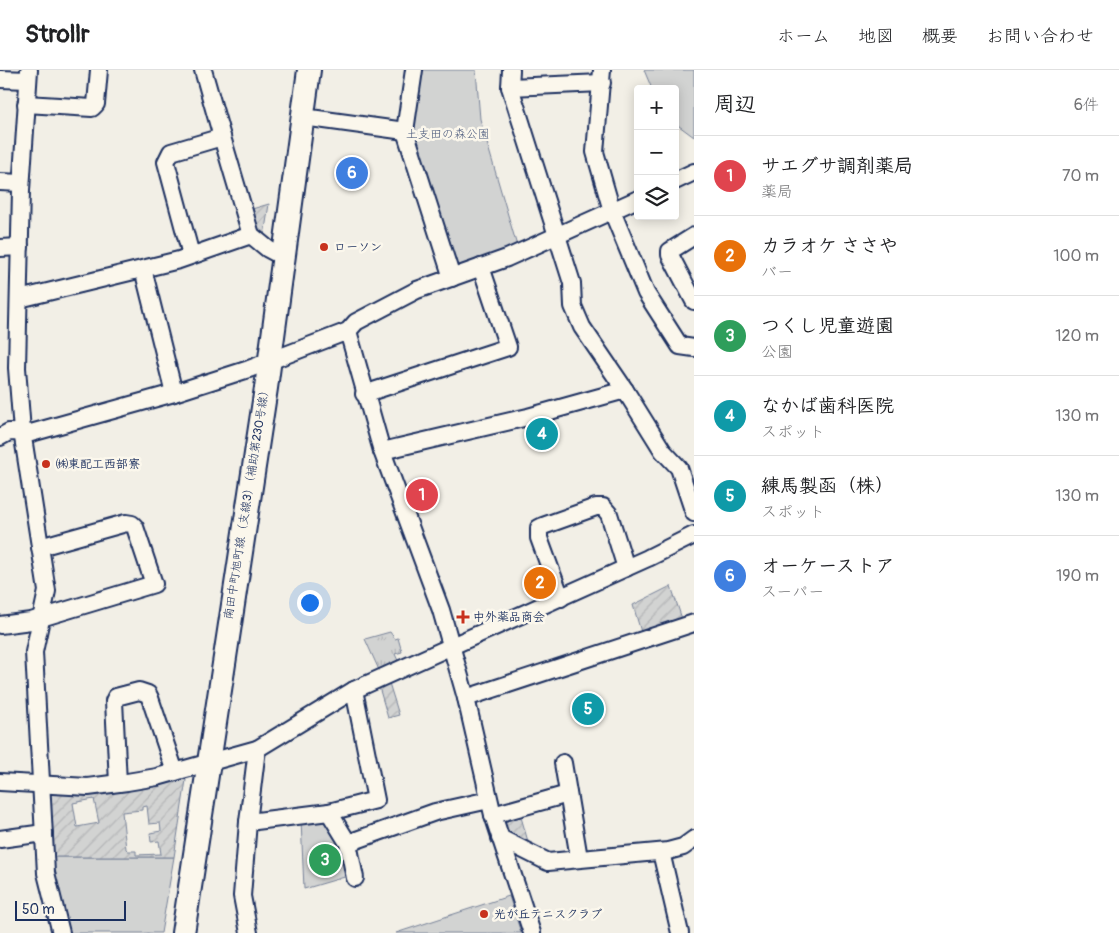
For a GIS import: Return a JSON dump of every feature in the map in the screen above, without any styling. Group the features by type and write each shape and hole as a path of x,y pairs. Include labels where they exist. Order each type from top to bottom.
{"main road":[{"name":"南田中町旭町線（支線3）（補助第230号線）","path":"183,933 284,257 309,70"}],"street":[{"path":"26,104 92,108 96,104 99,70"},
{"path":"203,70 251,235 268,249 284,257"},
{"path":"414,70 405,131 452,278"},
{"path":"511,70 510,87 572,283 573,306 582,328 625,390 663,452 679,468 694,513"},
{"path":"0,79 28,75 21,183 17,368 22,431 47,591 34,652 46,873 60,933"},
{"path":"510,87 602,76 595,152 612,211 646,293 680,346 694,348"},
{"path":"303,117 405,131"},
{"path":"191,255 167,158 175,151 222,138"},
{"path":"679,179 694,172"},
{"path":"0,182 21,183"},
{"path":"0,437 9,432 22,431 31,433 174,393 268,362 348,331 356,322 417,290 481,267 556,236 634,200"},
{"path":"19,298 143,269 251,235"},
{"path":"694,236 670,250 670,255 694,300"},
{"path":"0,248 20,247"},
{"path":"364,394 508,347 481,267"},
{"path":"143,269 174,393"},
{"path":"348,331 364,394 382,451 434,589 466,698 491,807 532,933"},
{"path":"382,451 528,416 625,390"},
{"path":"561,598 539,538 539,528 543,526 596,507 607,508 626,568"},
{"path":"0,625 41,618 153,586 155,581 135,527 132,524 126,523 40,547"},
{"path":"0,782 88,787 157,777 257,749 354,690 452,648 694,535"},
{"path":"466,698 694,623"},
{"path":"248,822 329,812 376,800 354,690"},
{"path":"118,783 114,701 116,697 139,691 148,694 150,698 175,772"},
{"path":"248,933 242,896 248,822 257,749"},
{"path":"562,762 579,858"},
{"path":"348,843 435,812 491,807 568,794"},
{"path":"329,812 348,843 355,878"},
{"path":"0,839 44,833"},
{"path":"500,838 548,862 660,852 683,848 694,838"},
{"path":"660,852 680,933"}],"green space":[{"name":"土支田の森公園","path":"420,70 476,70 480,119 517,246 459,267 452,263 411,133"},
{"path":"644,70 694,70 694,137 679,126 679,85 650,85"},
{"path":"269,204 264,236 259,231 252,209"},
{"path":"671,586 682,619 641,632 633,605"},
{"path":"390,632 395,639 398,638 402,652 395,654 399,663 379,670 365,639"},
{"path":"389,683 399,715 388,718 379,687"},
{"path":"180,776 186,780 174,857 53,857 50,794 56,792 114,793 121,789","holes":["94,799 99,823 77,827 73,803","147,806 149,824 160,823 161,831 150,833 151,842 159,841 161,854 136,855 136,851 128,851 126,849 122,812 142,810 142,807"]},
{"path":"519,810 529,845 504,831 501,818"},
{"path":"328,817 346,845 348,876 304,889 301,820"},
{"path":"53,857 174,857 161,933 67,933 52,871"},
{"name":"光が丘テニスクラブ","path":"509,896 521,933 396,933"}],"place":[{"name":"オーケーストア","path":"352,173"},
{"name":"ローソン","path":"324,247"},
{"name":"なかば歯科医院","path":"542,434"},
{"name":"㈱東配工西部寮","path":"46,464"},
{"name":"サエグサ調剤薬局","path":"422,495"},
{"name":"カラオケ ささや","path":"540,583"},
{"name":"中外薬品商会","path":"463,617"},
{"name":"練馬製函（株）","path":"588,709"},
{"name":"つくし児童遊園","path":"325,860"},
{"name":"光が丘テニスクラブ","path":"484,914"}]}
